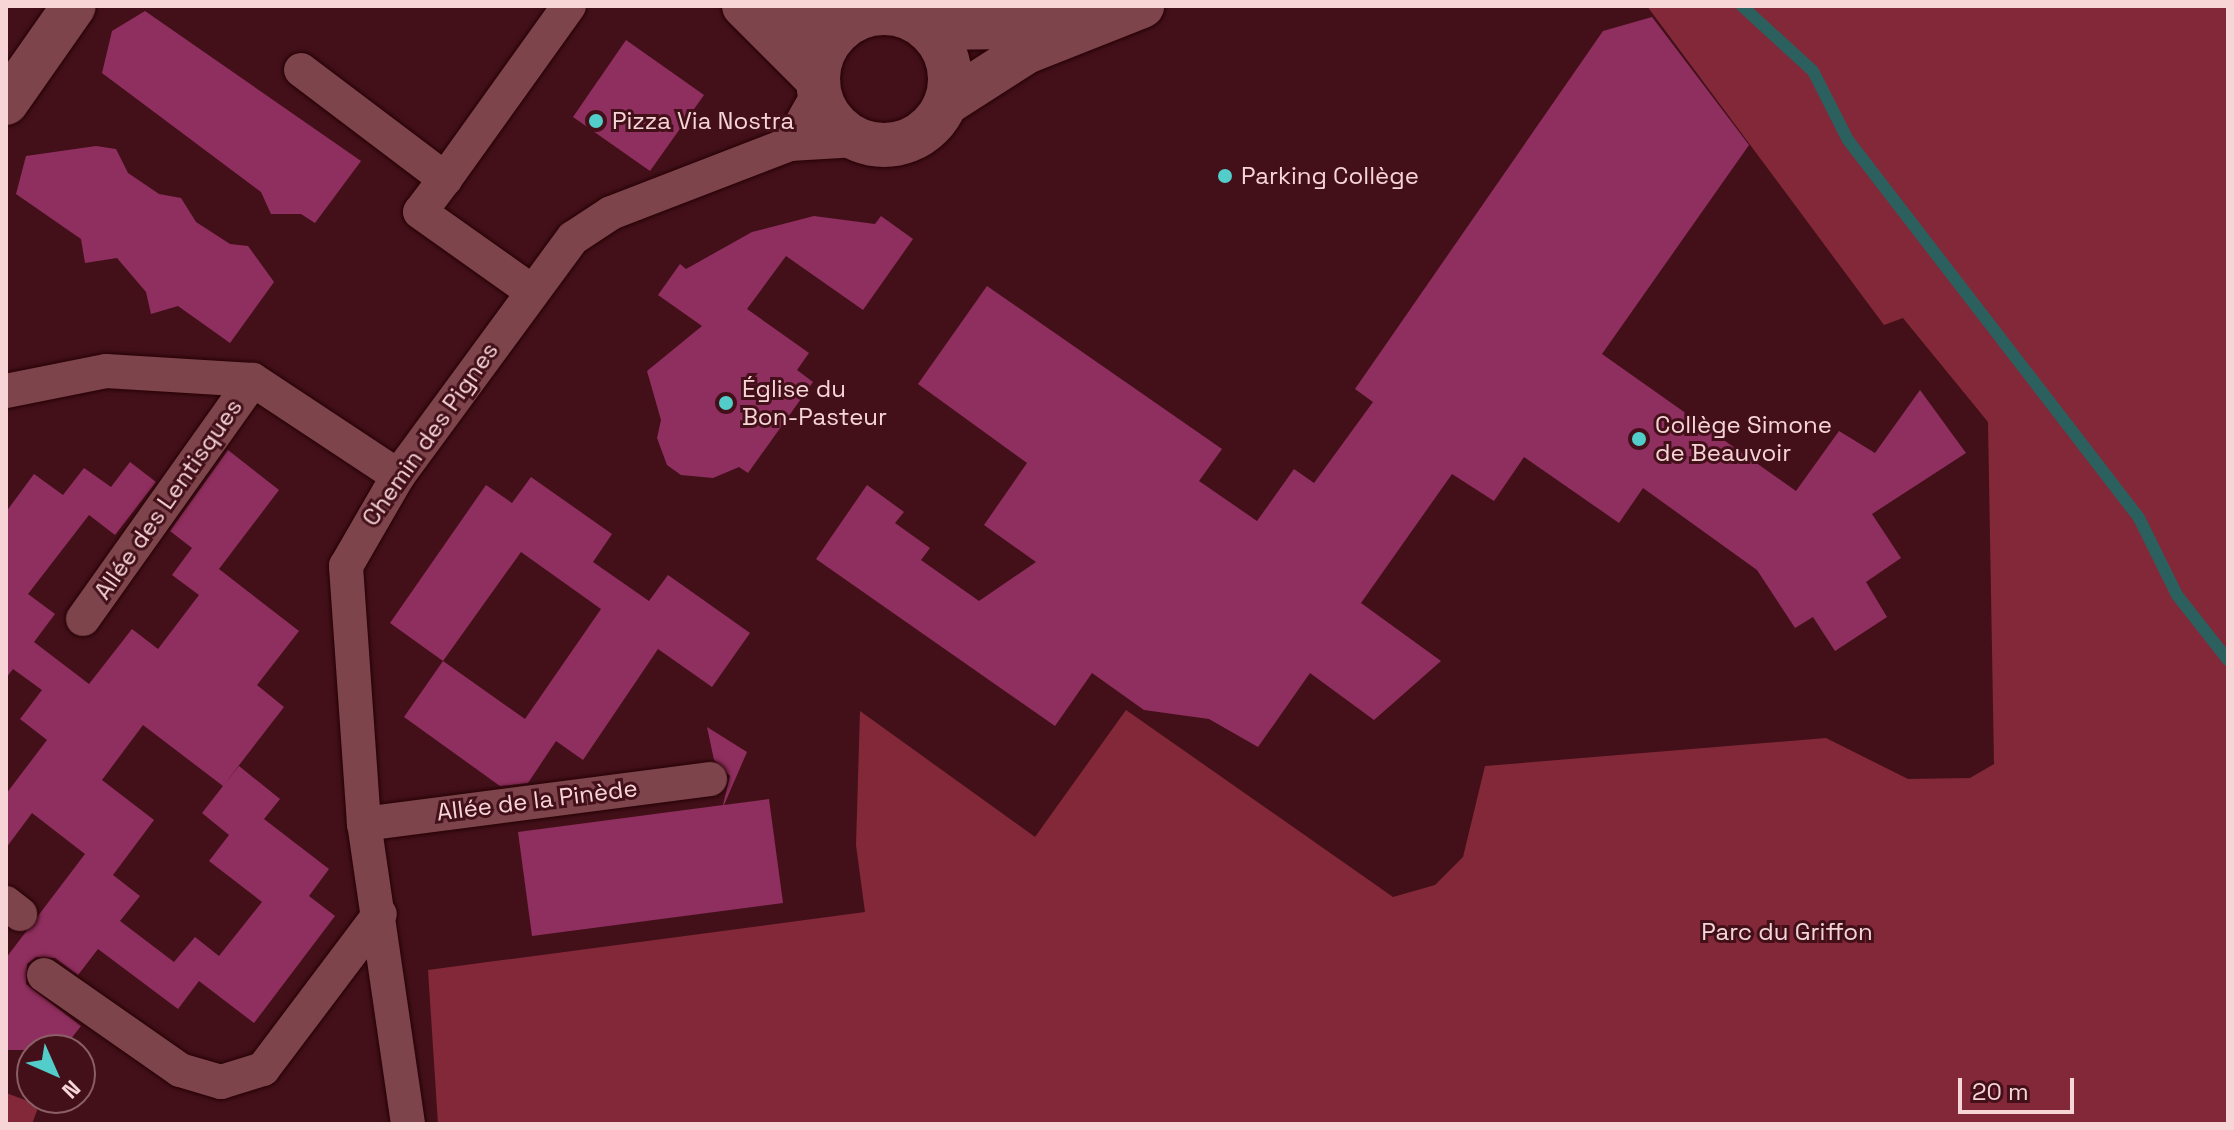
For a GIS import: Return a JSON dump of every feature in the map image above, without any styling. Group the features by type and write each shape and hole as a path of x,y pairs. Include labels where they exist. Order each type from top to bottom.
{"street":[{"path":"6,103 74,6"},
{"path":"530,290 420,212 569,6"},
{"path":"744,6 818,87 839,128 857,140 899,144 919,135 945,104 1026,52 1142,6"},
{"path":"752,6 844,26 886,12 927,28 1016,27 1067,6"},
{"path":"790,144 818,87 821,59 844,26"},
{"path":"927,28 949,63 945,104"},
{"path":"301,70 445,179"},
{"name":"Chemin des Pignes","path":"408,1124 380,914 364,824 346,566 398,476 530,290 573,238 611,213 790,144 857,140"},
{"path":"6,391 106,371 253,380 398,476"},
{"name":"Allée des Lentisques","path":"83,619 253,380"},
{"name":"Allée de la Pinède","path":"364,824 710,779"},
{"path":"44,975 180,1070 221,1082 263,1069 380,914"}],"green space":[{"name":"Parc du Griffon","path":"1647,6 2228,6 2228,1124 438,1124 428,970 865,912 856,845 860,711 1035,837 1126,710 1393,897 1435,885 1463,857 1485,766 1826,738 1908,779 1970,778 1994,764 1988,422 1903,318 1884,325"},
{"path":"6,1093 16,1097 16,1114 36,1114 32,1124 6,1124"}],"building":[{"path":"145,11 361,161 315,223 301,214 271,214 261,192 102,73 112,31"},
{"path":"1652,17 1749,145 1602,354 1796,491 1839,431 1875,453 1920,390 1966,453 1872,514 1901,558 1866,582 1887,617 1835,651 1813,617 1795,628 1757,570 1643,488 1619,523 1524,457 1494,501 1452,474 1361,603 1441,661 1374,720 1310,673 1258,747 1209,719 1144,710 1092,673 1055,726 816,559 867,485 904,512 895,523 930,548 921,560 979,601 1036,562 984,525 1027,463 918,384 987,286 1222,449 1199,481 1257,521 1294,469 1314,483 1373,402 1355,389 1603,31"},
{"path":"626,40 704,95 650,171 573,117"},
{"path":"96,146 116,149 128,173 159,194 181,198 196,222 230,244 248,246 274,282 230,343 178,306 151,314 146,292 117,258 85,263 81,239 16,194 26,156"},
{"path":"814,216 875,224 881,216 913,239 863,310 786,256 747,309 809,353 797,370 813,382 748,473 739,467 713,478 681,475 667,465 657,438 661,420 647,371 702,326 658,295 680,264 686,269 752,232"},
{"path":"228,450 279,490 219,569 299,631 257,685 284,707 223,786 239,766 280,799 264,819 329,869 309,896 335,916 254,1023 199,981 178,1009 98,949 78,975 55,958 36,957 27,964 26,984 81,1026 75,1034 16,1034 16,1050 6,1050 6,958 85,854 32,813 6,848 6,794 47,740 20,719 42,690 13,669 6,678 6,512 34,474 63,495 84,468 111,487 130,462 156,482 115,535 89,515 28,594 55,614 34,642 89,684 132,629 158,649 199,595 172,575 192,548 170,531","holes":["143,725 223,786 202,813 229,835 209,861 262,902 219,956 195,937 174,962 120,921 140,896 113,875 154,820 102,780"]},
{"path":"531,477 612,534 593,562 649,601 668,575 750,633 712,687 658,649 583,760 556,741 528,783 500,786 404,717 443,661 390,623 486,485 512,503","holes":["521,552 601,609 525,719 443,661"]},
{"path":"707,727 747,752 724,805 769,799 783,903 532,936 518,832 723,805 730,776 714,760"}],"waterway":[{"path":"1742,6 1813,71 1848,140 2139,518 2177,595 2228,660"}],"place":[{"name":"Pizza Via Nostra","path":"596,121"},
{"name":"Parking Collège","path":"1225,176"},
{"name":"Église du Bon-Pasteur","path":"726,403"},
{"name":"Collège Simone de Beauvoir","path":"1639,439"}]}
